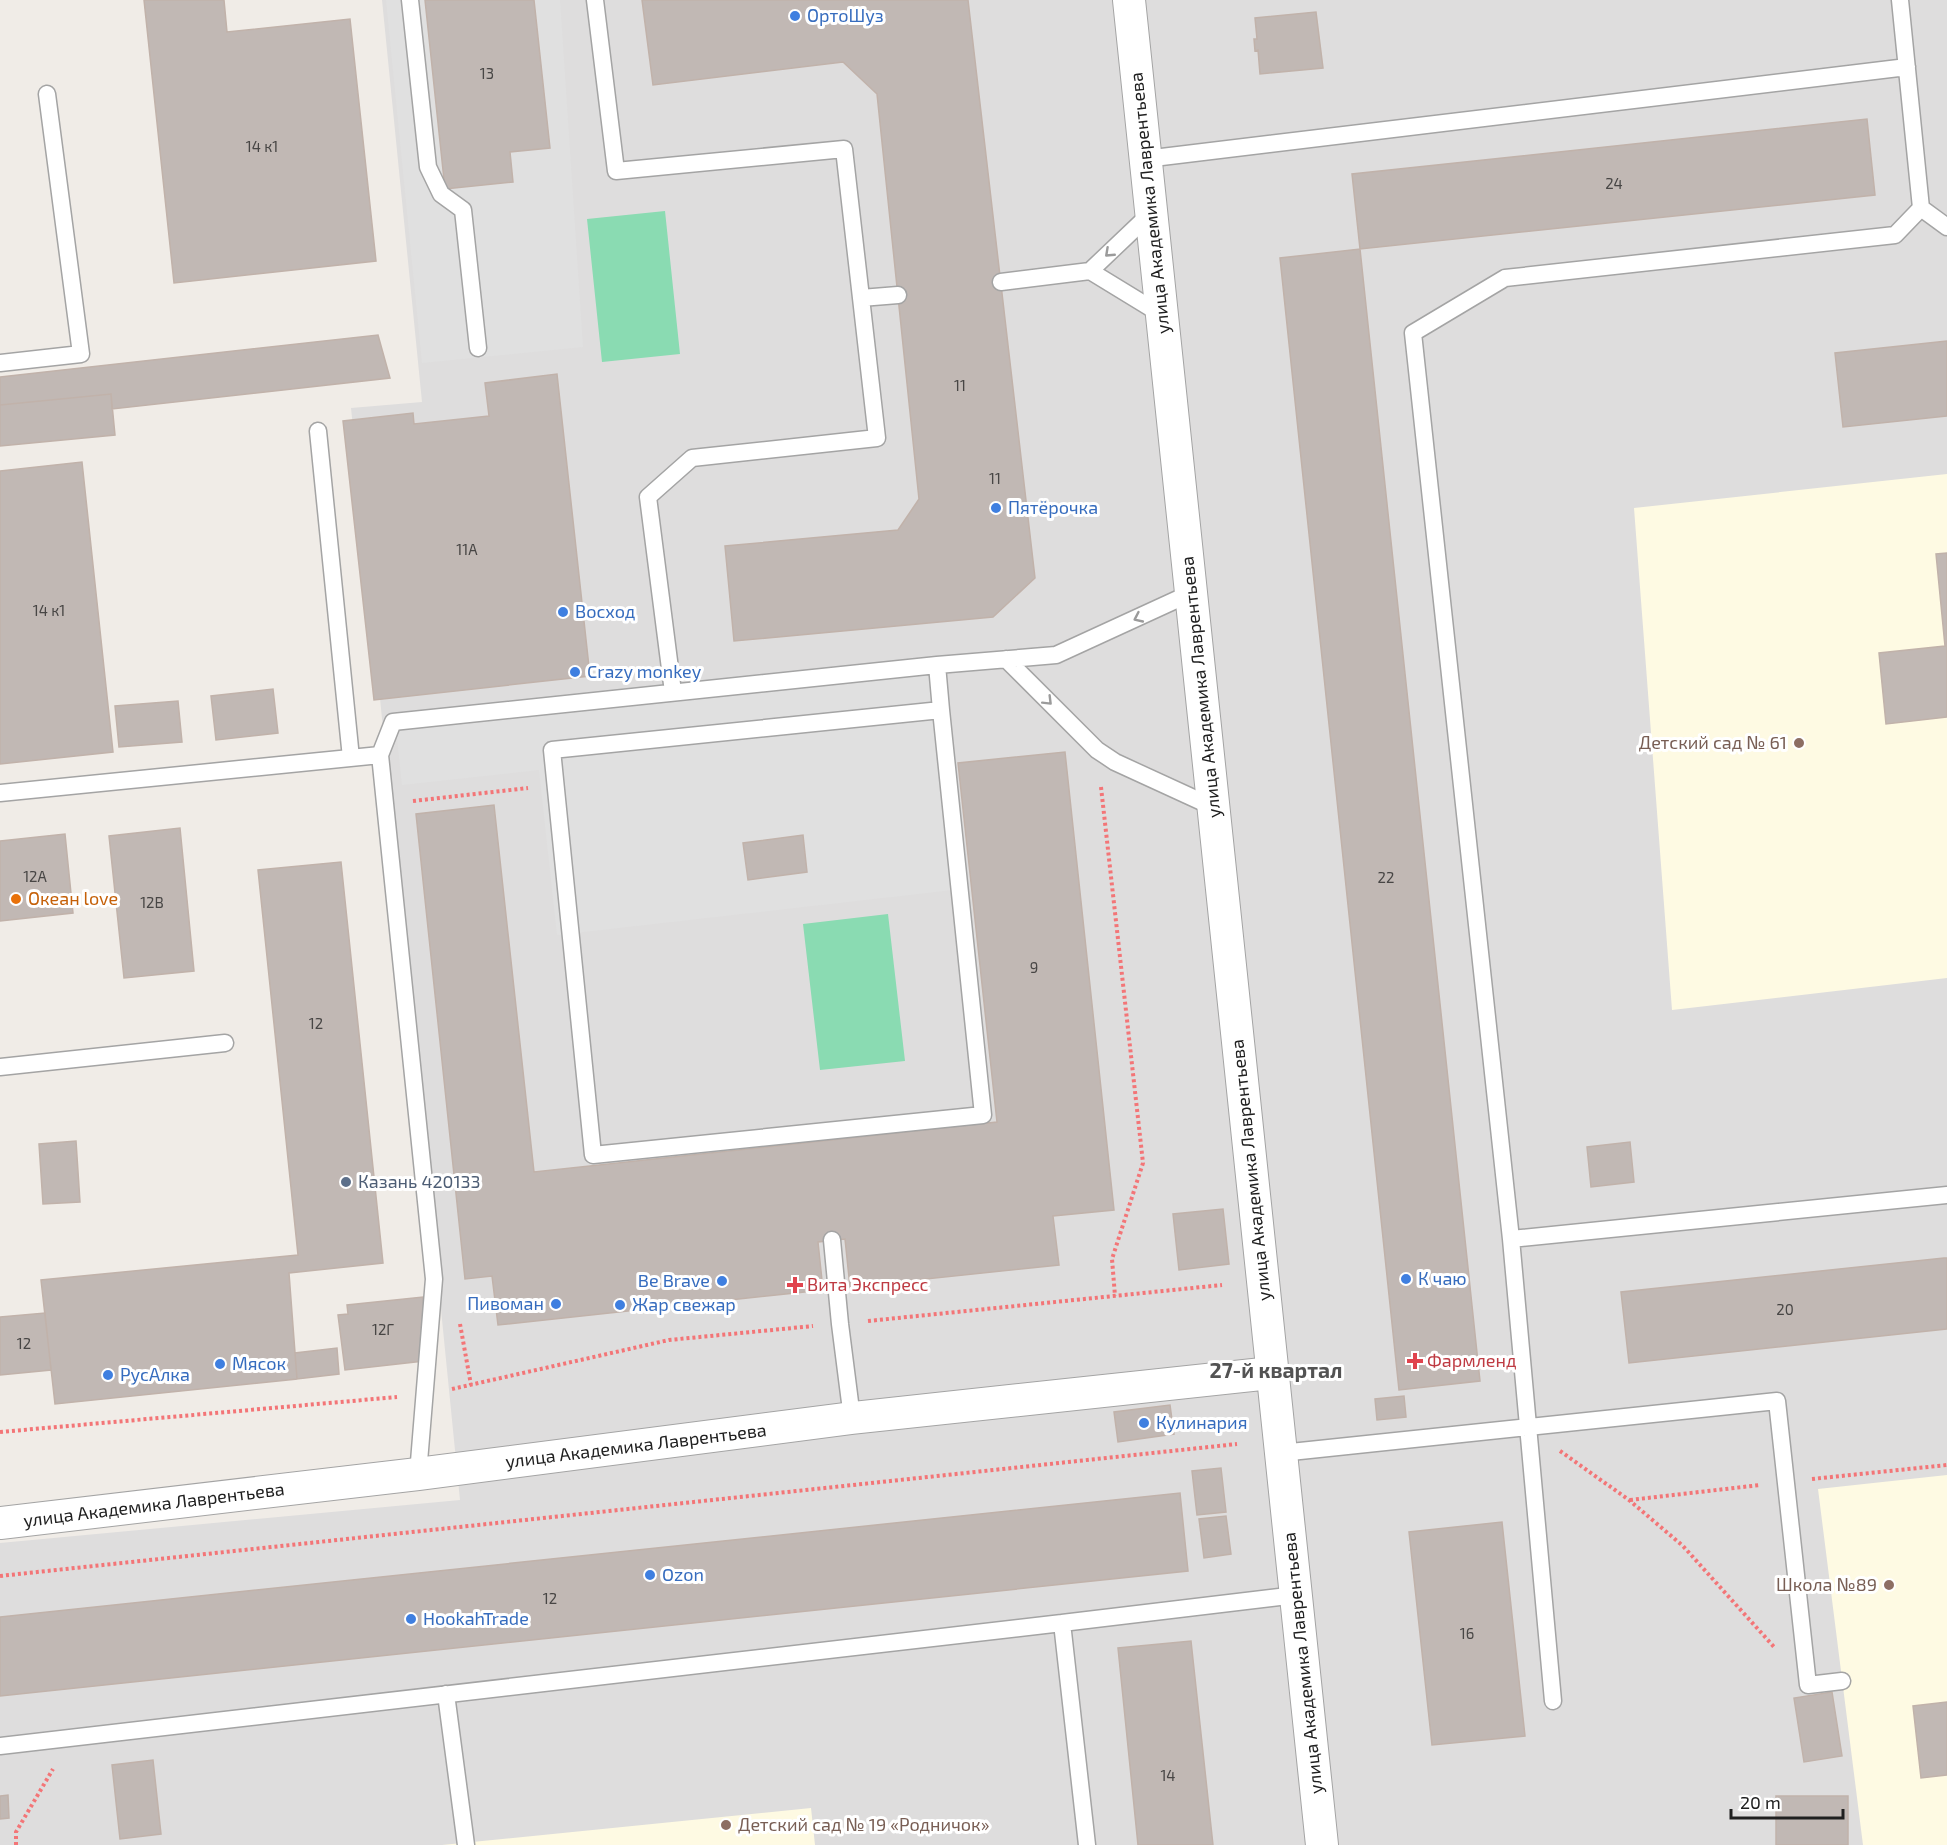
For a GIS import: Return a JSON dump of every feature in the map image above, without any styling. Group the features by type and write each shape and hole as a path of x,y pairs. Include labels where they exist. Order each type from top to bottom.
{"street":[{"name":"улица Академика Лаврентьева","path":"1129,0 1322,1845"},
{"name":"улица Академика Лаврентьева","path":"0,1523 418,1474 852,1418 1272,1373"}],"lane":[{"path":"410,0 428,167 441,194 462,210 478,348"},
{"path":"596,0 616,171 844,149 877,438 692,458 648,497 673,692"},
{"path":"1900,0 1921,208 1947,227"},
{"path":"1145,159 1907,66"},
{"path":"0,363 81,354 47,94"},
{"path":"1553,1701 1511,1239 1413,333 1505,278 1895,235 1921,208"},
{"path":"1001,282 1090,271 1151,213"},
{"path":"1090,271 1162,315"},
{"path":"861,298 898,295"},
{"path":"318,431 351,758"},
{"path":"418,1474 434,1280 380,755 393,722 937,665 1056,655 1191,593"},
{"path":"1006,659 1097,750 1115,762 1213,807"},
{"path":"937,665 942,710 983,1115 818,1137 593,1155 552,750 942,710"},
{"path":"0,793 380,755"},
{"path":"0,1067 225,1043"},
{"path":"1511,1239 1947,1195"},
{"path":"832,1240 852,1418"},
{"path":"1281,1453 1777,1401 1808,1684 1842,1681"},
{"path":"0,1746 1296,1595"},
{"path":"1062,1623 1087,1845"},
{"path":"446,1694 466,1845"}],"path":[{"path":"1097,750 1143,1163 1112,1258 1115,1296"},
{"path":"406,801 555,784"},
{"path":"0,1432 424,1395 669,1340 1222,1285"},
{"path":"1527,1429 1629,1500 1683,1546 1808,1684"},
{"path":"0,1576 1237,1444"},
{"path":"16,1845 16,1832 71,1738"}],"shaded area":[{"path":"382,0 1947,0 1947,1845 0,1845 0,1543 460,1500 351,408 422,402"},
{"path":"386,0 560,0 583,347 422,363"},
{"name":"Детский сад № 61","path":"1947,474 1947,978 1672,1010 1634,508"},
{"path":"929,672 953,890 557,935 539,770 402,785 396,729"},
{"name":"Школа №89","path":"1947,1475 1947,1845 1863,1845 1818,1489"},
{"name":"Детский сад № 19 «Родничок»","path":"811,1808 815,1845 442,1845"}],"green space":[{"path":"665,211 680,354 602,362 587,219"},
{"path":"888,914 905,1061 820,1070 803,924"}],"building":[{"path":"144,0 224,0 227,32 350,19 376,261 174,283"},
{"path":"425,0 534,0 550,148 510,152 513,182 445,189"},
{"path":"642,0 968,0 1035,578 993,617 734,641 725,546 898,530 919,499 877,94 843,62 653,85"},
{"path":"1316,12 1323,68 1260,74 1258,50 1255,51 1254,39 1257,39 1255,18"},
{"path":"1867,119 1875,195 1360,249 1352,174"},
{"path":"1360,249 1480,1381 1399,1390 1280,258"},
{"path":"378,335 390,378 112,409 111,394 0,405 0,377"},
{"path":"1947,341 1947,416 1843,427 1835,353"},
{"path":"557,374 590,676 374,700 343,421 413,413 414,424 489,416 485,383"},
{"path":"111,394 115,435 0,446 0,405"},
{"path":"82,462 113,752 0,764 0,471"},
{"path":"1947,553 1947,717 1886,724 1879,653 1945,646 1936,554"},
{"path":"273,689 278,733 216,740 211,696"},
{"path":"178,701 182,742 119,747 115,706"},
{"path":"1065,752 1114,1210 1053,1216 1059,1265 850,1287 845,1239 818,1242 823,1290 498,1325 492,1276 465,1279 416,814 494,805 534,1172 997,1122 958,763"},
{"path":"180,828 194,971 124,978 109,836"},
{"path":"65,834 73,913 0,921 0,841"},
{"path":"803,835 807,872 748,880 743,843"},
{"path":"341,862 383,1263 289,1273 297,1379 55,1404 41,1280 298,1255 258,870"},
{"path":"76,1141 80,1202 43,1204 39,1144"},
{"path":"1630,1142 1634,1182 1591,1187 1587,1147"},
{"path":"1223,1209 1229,1264 1179,1270 1173,1214"},
{"path":"1947,1258 1947,1329 1629,1363 1621,1292"},
{"path":"423,1297 428,1345 424,1361 345,1370 338,1315 348,1314 347,1305"},
{"path":"45,1313 51,1370 0,1375 0,1317"},
{"path":"337,1348 339,1374 297,1379 295,1353"},
{"path":"1404,1396 1406,1417 1377,1420 1375,1399"},
{"name":"Кулинария","path":"1170,1405 1174,1434 1118,1442 1114,1412"},
{"path":"1221,1468 1226,1512 1197,1515 1192,1471"},
{"path":"1180,1493 1188,1571 0,1696 0,1617"},
{"path":"1226,1516 1231,1554 1204,1558 1199,1519"},
{"path":"1502,1522 1525,1736 1432,1745 1409,1532"},
{"path":"1191,1641 1213,1845 1138,1845 1118,1648"},
{"path":"1832,1692 1842,1756 1804,1762 1794,1698"},
{"path":"1947,1702 1947,1775 1921,1778 1913,1706"},
{"path":"153,1760 161,1834 120,1839 112,1765"},
{"path":"8,1795 9,1818 0,1819 0,1796"},
{"path":"1776,1796 1848,1796 1848,1845 1776,1845"}],"place":[{"name":"ОртоШуз","path":"795,16"},
{"name":"Пятёрочка","path":"996,508"},
{"name":"Восход","path":"563,612"},
{"name":"Crazy monkey","path":"575,672"},
{"name":"Детский сад № 61","path":"1799,743"},
{"name":"Океан love","path":"16,899"},
{"name":"Казань 420133","path":"346,1182"},
{"name":"К чаю","path":"1406,1279"},
{"name":"Be Brave","path":"722,1281"},
{"name":"Вита Экспресс","path":"795,1285"},
{"name":"Пивоман","path":"556,1304"},
{"name":"Жар свежар","path":"620,1305"},
{"name":"Фармленд","path":"1415,1361"},
{"name":"Мясок","path":"220,1364"},
{"name":"РусАлка","path":"108,1375"},
{"name":"Кулинария","path":"1144,1423"},
{"name":"Ozon","path":"650,1575"},
{"name":"Школа №89","path":"1889,1585"},
{"name":"HookahTrade","path":"411,1619"},
{"name":"Детский сад № 19 «Родничок»","path":"726,1825"}],"district":[{"name":"27-й квартал","path":"1276,1371"}]}
